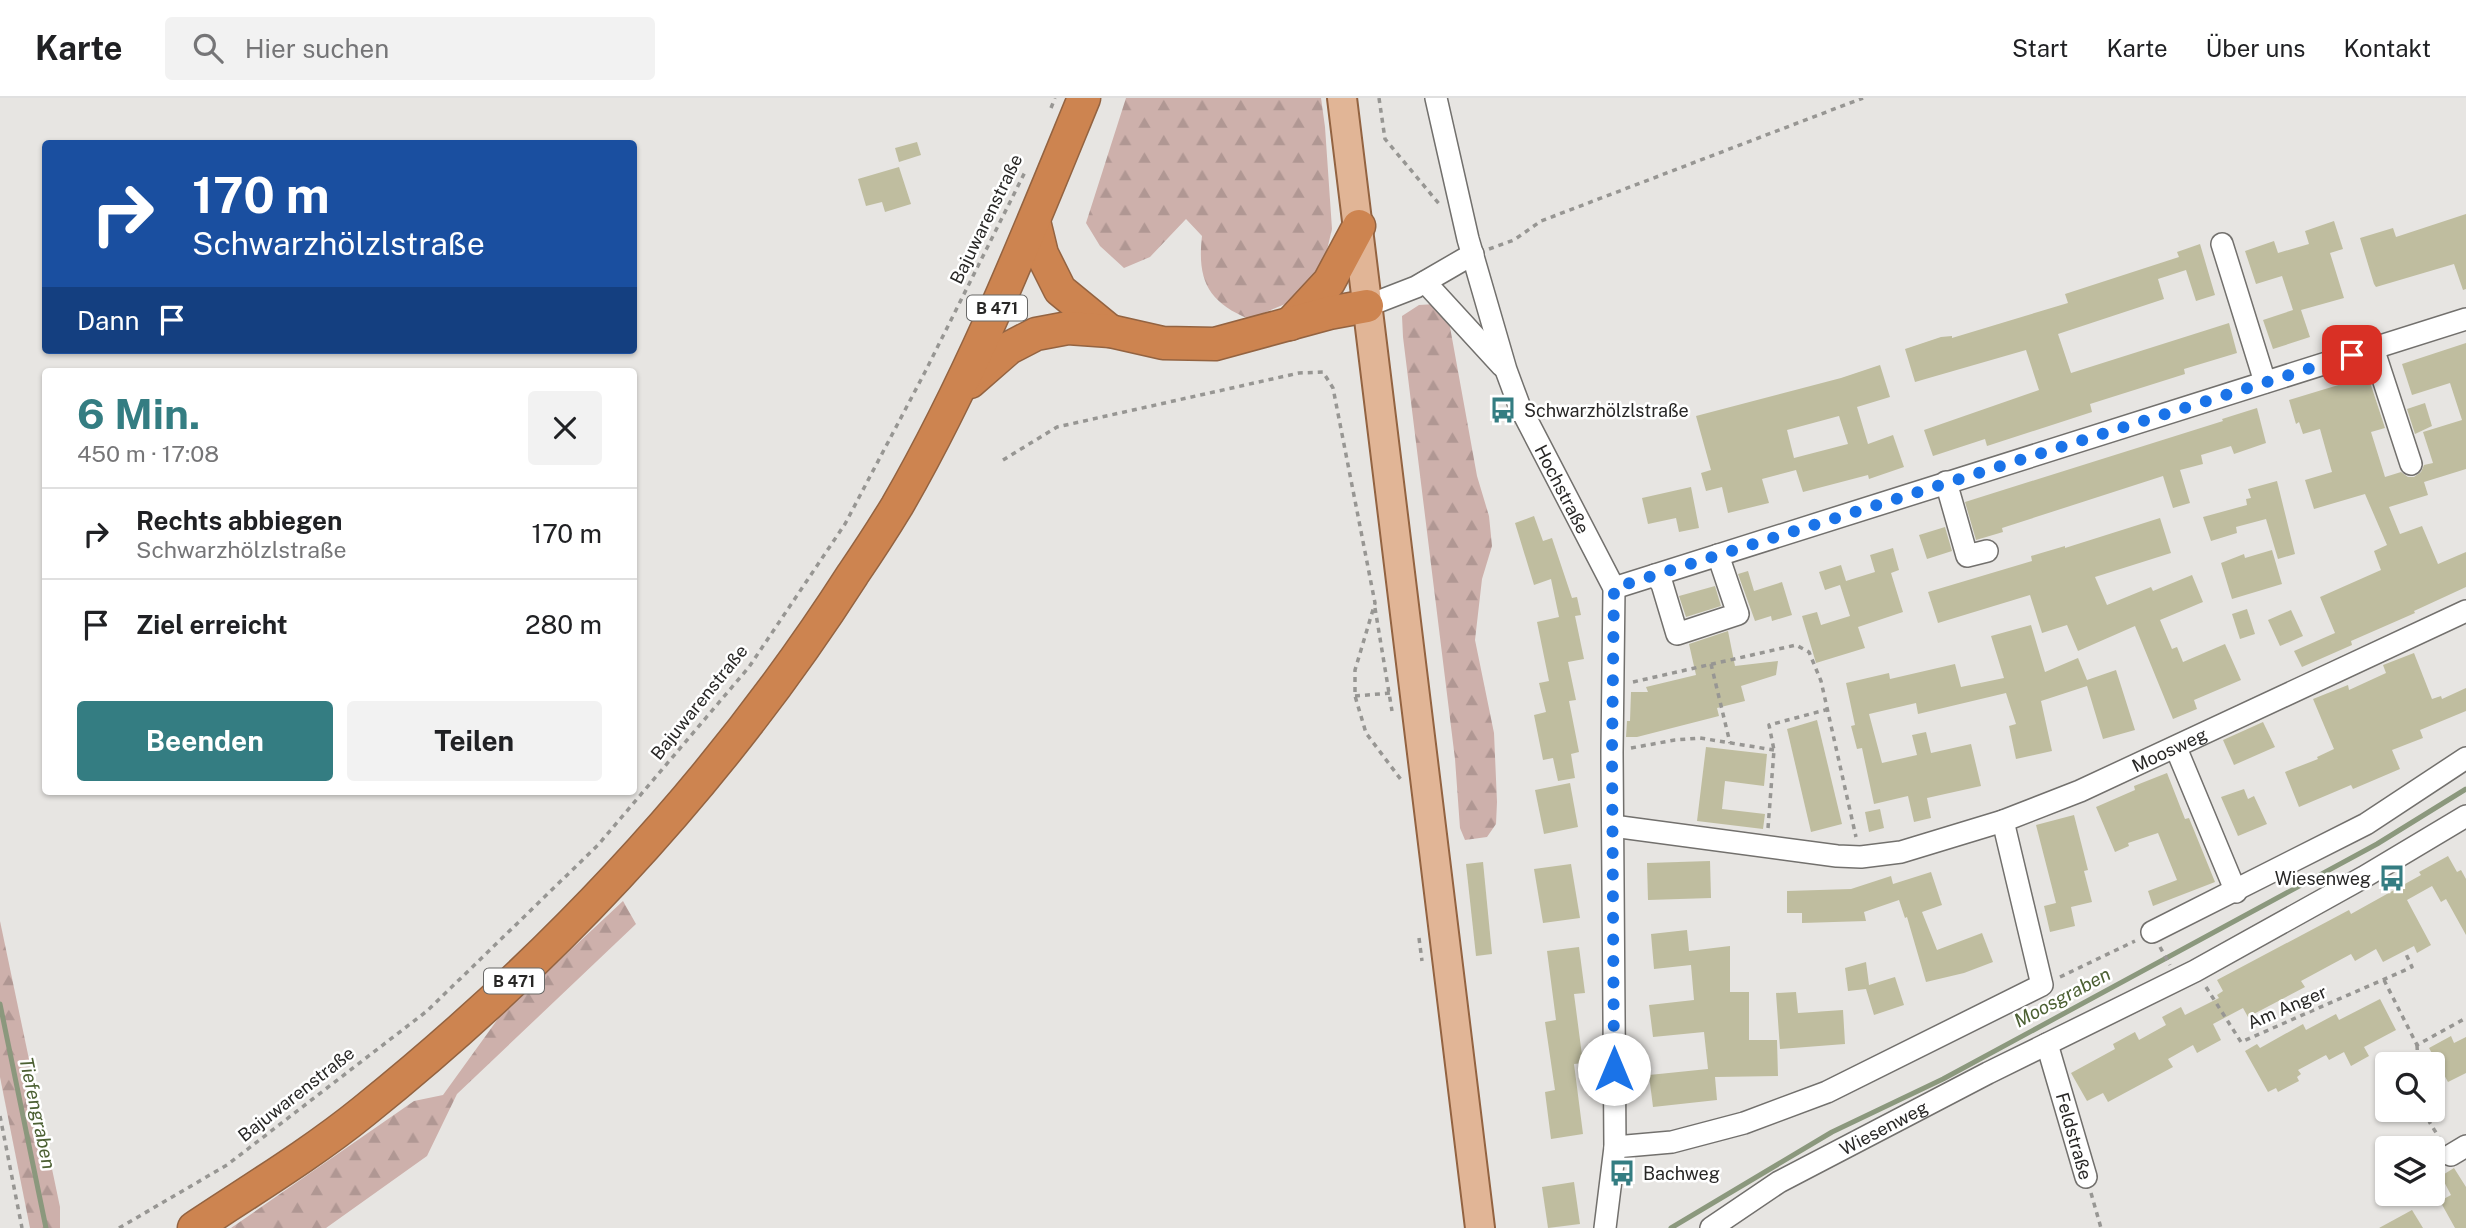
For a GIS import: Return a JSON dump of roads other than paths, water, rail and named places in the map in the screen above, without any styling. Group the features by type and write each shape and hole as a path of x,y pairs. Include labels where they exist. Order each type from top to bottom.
{"highway":[{"name":"B 471","path":"194,1228 296,1161 372,1104 526,970 655,837 766,702 817,632 895,509 956,395 983,341 1084,98"},
{"path":"1034,220 1042,254 1060,290 1110,331"},
{"path":"1289,324 1329,282 1359,226"},
{"path":"956,395 1009,348 1036,334 1068,328 1110,331 1163,344 1215,344 1367,306"}],"main road":[{"path":"1342,98 1359,226 1402,693 1480,1228"}],"street":[{"name":"Hochstraße","path":"1436,98 1473,254 1506,370 1519,405 1614,588 1612,752 1615,1147 1605,1228"},
{"path":"2222,244 2265,382"},
{"path":"1367,306 1425,282 1473,254"},
{"path":"1425,282 1506,370"},
{"path":"1614,588 2466,319"},
{"path":"2373,348 2411,464"},
{"path":"1946,482 1966,556 1987,551"},
{"path":"1656,575 1662,584 1677,634 1738,614 1718,555"},
{"name":"Moosweg","path":"1613,826 1836,856 1861,857 1901,852 2003,821 2080,791 2466,611"},
{"path":"2176,748 2235,892"},
{"path":"2152,932 2367,824 2466,758"},
{"path":"1615,1147 1672,1142 1744,1123 1827,1091 2042,985 2003,821"},
{"name":"Wiesenweg","path":"1711,1228 1779,1182 2186,975 2464,821"},
{"name":"Feldstraße","path":"2047,1044 2086,1177"}],"waterway":[{"name":"Moosgraben","path":"1671,1228 1832,1132 1943,1079 2377,844 2466,789"},
{"name":"Tiefengraben","path":"0,1004 46,1228"}],"place":[{"name":"Schwarzhölzlstraße","path":"1503,410"},
{"name":"Wiesenweg","path":"2392,878"},
{"name":"Bachweg","path":"1622,1173"}]}
